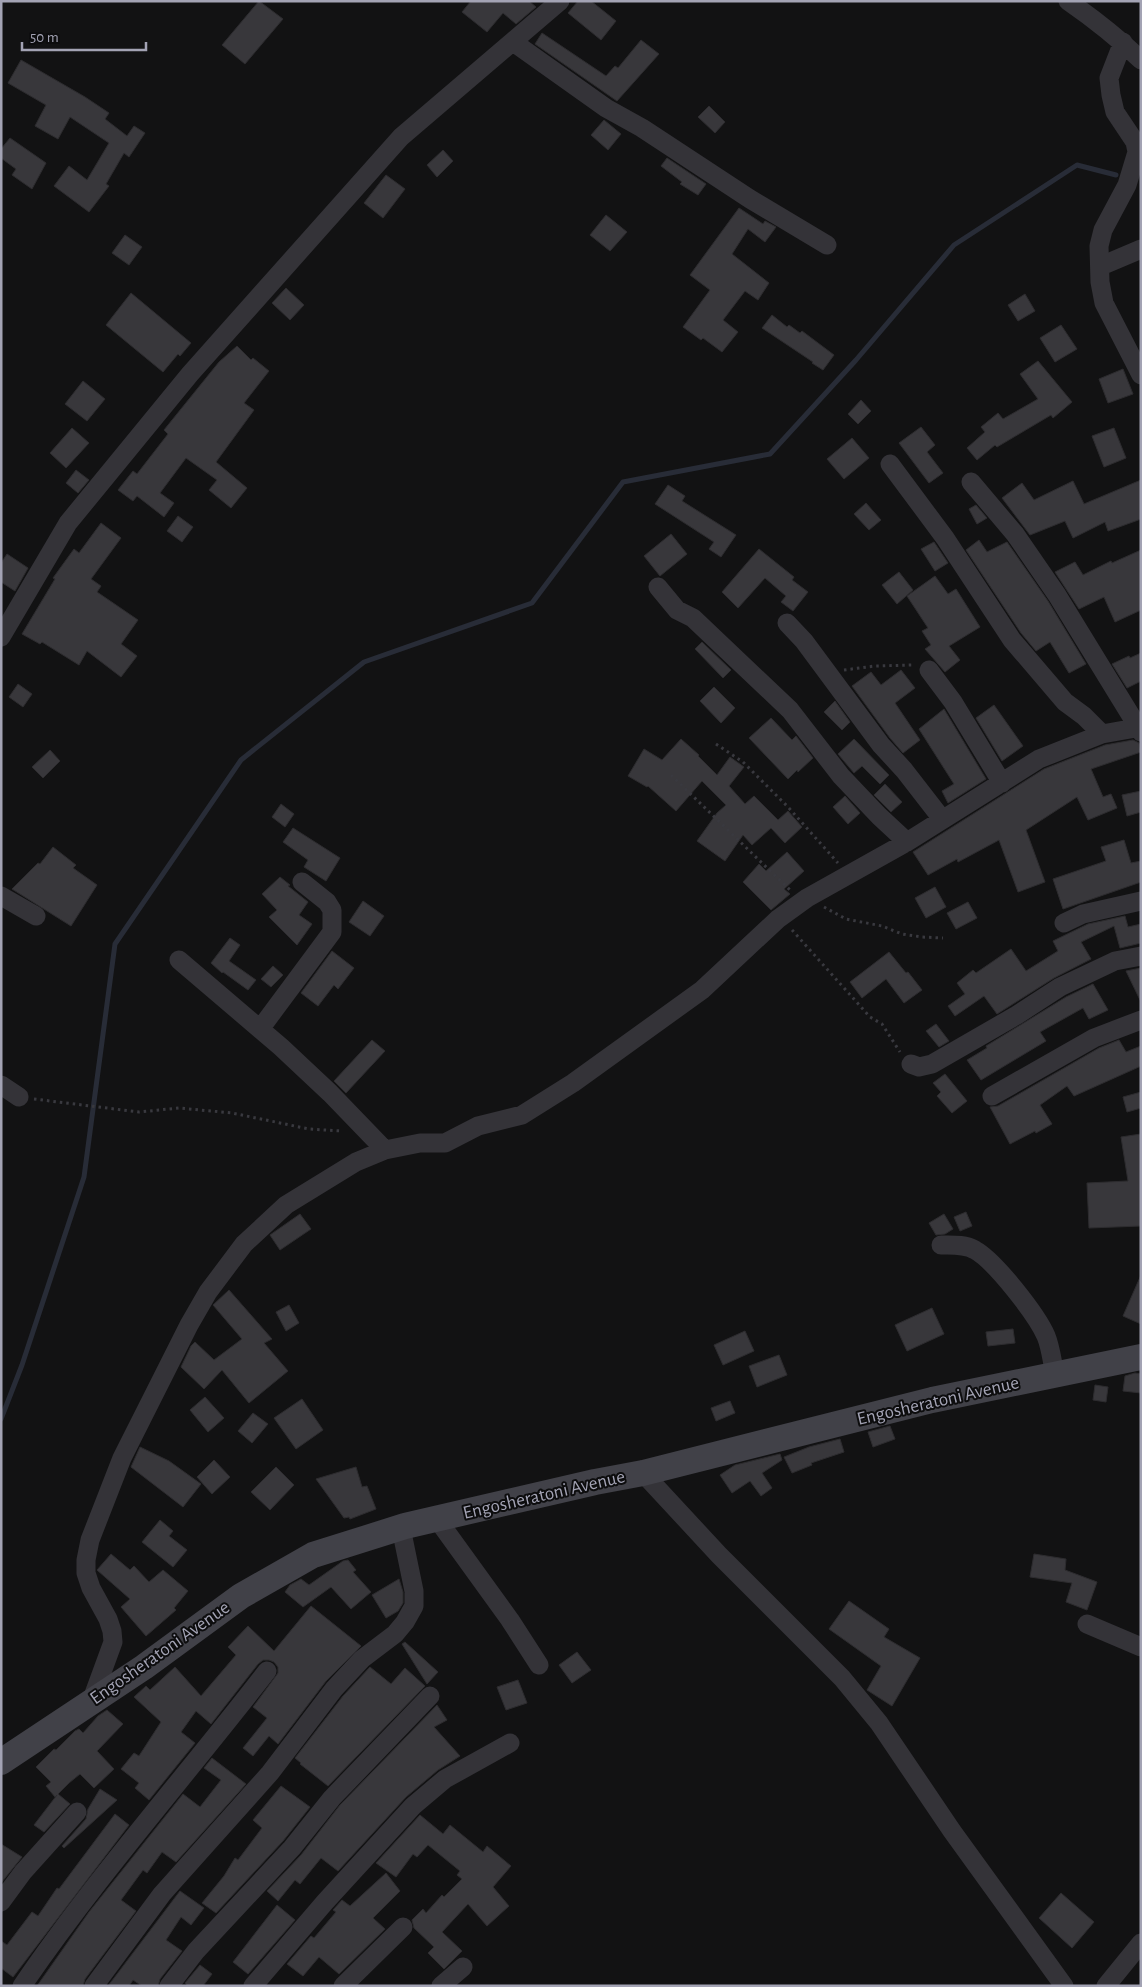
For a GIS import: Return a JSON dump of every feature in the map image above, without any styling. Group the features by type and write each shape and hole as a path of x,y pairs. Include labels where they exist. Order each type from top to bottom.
{"street":[{"path":"1068,1 1123,42 1141,60"},
{"path":"1,637 68,523 190,374 400,137 513,42 556,3"},
{"path":"513,42 606,108 642,128 750,199 827,245"},
{"path":"1123,42 1109,78 1111,95 1115,112 1135,142 1137,152 1127,185 1103,230 1099,246 1101,292 1104,303 1141,376"},
{"path":"1101,266 1141,249"},
{"path":"890,464 945,538 1012,640 1065,702 1084,716 1102,734"},
{"path":"91,1702 113,1642 108,1619 91,1588 86,1573 86,1560 90,1540 122,1458 189,1325 208,1292 244,1244 286,1205 356,1162 385,1150 420,1143 445,1142 478,1126 522,1115 573,1083 702,990 778,919 805,900 906,842 1038,759 1102,734 1140,729 1080,631 1031,557 1015,534 971,482"},
{"path":"658,587 677,610 693,618 790,710 841,776 906,842"},
{"path":"787,623 804,641 881,745 904,770 942,819"},
{"path":"929,670 953,702 1002,783"},
{"path":"260,1029 332,932 332,910 328,902 302,882"},
{"path":"1,896 36,916"},
{"path":"1064,923 1083,914 1141,901"},
{"path":"911,1064 919,1067 932,1064 1017,1015 1060,987 1115,961 1141,956"},
{"path":"179,960 260,1029 330,1093 385,1150"},
{"path":"992,1096 1094,1038 1141,1020"},
{"path":"1,1085 19,1096"},
{"path":"941,1245 958,1245 974,1249 987,1258 1004,1277 1033,1315 1046,1336 1055,1374"},
{"name":"Engosheratoni Avenue","path":"1,1762 144,1667 241,1596 313,1555 401,1528 595,1482 644,1473 932,1400 1141,1357"},
{"path":"644,1473 718,1555 842,1678 879,1722 968,1854 1064,1986"},
{"path":"437,1519 510,1620 538,1665"},
{"path":"94,1986 162,1894 270,1773 334,1689 362,1659 395,1634 405,1622 414,1606 414,1591 401,1528"},
{"path":"1087,1624 1141,1647"},
{"path":"22,1986 126,1845 267,1671"},
{"path":"169,1986 196,1951 292,1848 332,1798 430,1696"},
{"path":"253,1986 325,1902 413,1806 445,1779 510,1743"},
{"path":"1,1902 22,1872 77,1812"},
{"path":"344,1986 403,1927"},
{"path":"1106,1986 1141,1943"},
{"path":"441,1986 463,1968"}],"path":[{"path":"829,673 852,668 919,664 929,670"},
{"path":"716,744 743,762 788,807 849,875"},
{"path":"671,775 805,900 846,919 882,926 902,934 943,938"},
{"path":"778,919 787,925 870,1017 882,1024 895,1045 911,1064"},
{"path":"19,1096 104,1109 139,1112 179,1108 232,1113 309,1129 368,1132"}],"building":[{"path":"259,1 283,19 245,64 222,45"},
{"path":"471,1 529,1 536,7 516,24 503,13 487,32 462,12"},
{"path":"578,1 591,1 616,21 601,40 568,13"},
{"path":"542,33 606,76 615,66 618,68 641,40 659,54 617,101 535,44"},
{"path":"21,60 109,113 105,119 127,136 134,126 145,133 129,157 124,153 106,184 109,186 89,212 54,186 69,166 87,180 109,143 70,117 58,139 35,126 46,105 8,83"},
{"path":"709,106 725,122 715,133 698,117"},
{"path":"604,120 621,134 608,150 591,135"},
{"path":"10,138 46,163 32,189 12,175 16,169 1,158 1,149"},
{"path":"443,150 453,161 437,177 427,165"},
{"path":"667,158 706,184 698,195 680,184 682,182 661,166"},
{"path":"386,175 405,189 383,218 364,203"},
{"path":"739,208 763,224 765,221 776,227 765,242 748,229 732,254 769,283 758,300 745,291 723,320 738,332 722,352 703,338 701,340 683,327 710,290 690,275"},
{"path":"606,215 627,232 610,251 590,235"},
{"path":"125,235 142,247 129,265 112,253"},
{"path":"286,288 304,305 290,320 272,303"},
{"path":"131,293 191,343 180,356 178,354 163,372 106,325"},
{"path":"1025,294 1035,311 1018,321 1008,305"},
{"path":"772,315 787,327 789,325 800,333 802,331 834,355 823,370 762,328"},
{"path":"1061,325 1077,349 1055,362 1040,338"},
{"path":"237,346 251,360 253,358 269,371 244,403 254,410 216,462 247,488 231,508 209,490 217,480 186,458 160,493 174,503 164,517 137,496 133,501 118,490 133,471 137,474 168,434 164,430 219,362"},
{"path":"1038,361 1072,402 1053,418 1051,415 997,447 995,445 977,460 967,448 985,432 981,427 998,413 1003,419 1038,399 1020,374"},
{"path":"1123,369 1133,394 1108,403 1099,379"},
{"path":"83,381 105,399 87,421 65,404"},
{"path":"861,400 871,411 858,424 848,414"},
{"path":"921,427 935,445 927,452 943,473 929,483 899,443"},
{"path":"72,428 89,443 66,468 50,453"},
{"path":"1114,428 1126,458 1104,467 1092,436"},
{"path":"852,438 869,458 844,479 827,459"},
{"path":"76,470 89,480 78,493 66,483"},
{"path":"1141,480 1141,519 1108,531 1105,522 1073,538 1065,521 1030,535 1002,498 1022,483 1034,500 1073,481 1084,504"},
{"path":"668,485 685,496 682,501 736,535 721,557 709,549 714,542 655,504"},
{"path":"866,503 881,520 869,530 854,514"},
{"path":"976,505 987,518 977,524 969,509"},
{"path":"178,516 193,527 182,542 167,531"},
{"path":"101,523 121,538 91,579 101,586 97,592 138,620 121,644 137,656 121,677 87,651 79,665 42,642 40,644 22,634 55,579 53,578 74,549 79,553"},
{"path":"671,534 687,554 660,576 644,556"},
{"path":"979,540 987,552 1007,542 1048,601 1086,664 1069,673 1050,642 1036,651 1021,633 966,550"},
{"path":"934,542 948,563 935,571 921,549"},
{"path":"759,549 794,577 792,580 808,592 793,611 781,602 786,596 765,578 738,608 722,592"},
{"path":"1141,550 1141,610 1115,622 1104,597 1079,609 1055,572 1075,562 1083,575 1111,561 1112,563"},
{"path":"7,554 28,568 15,591 1,582 1,563"},
{"path":"899,572 913,590 897,604 882,585"},
{"path":"935,576 948,594 956,589 980,627 949,646 960,660 945,672 925,649 931,645 922,631 928,628 907,596"},
{"path":"702,642 731,670 723,678 695,649"},
{"path":"1141,653 1141,681 1127,688 1112,664"},
{"path":"901,670 915,688 895,703 920,740 903,753 852,686 871,672 881,685"},
{"path":"18,684 32,694 23,707 9,697"},
{"path":"714,687 735,708 721,723 700,701"},
{"path":"835,701 850,722 842,730 824,712"},
{"path":"994,705 1023,746 1002,761 976,718"},
{"path":"944,709 986,779 948,803 942,791 954,784 919,729"},
{"path":"771,718 792,740 796,736 813,758 788,779 749,738"},
{"path":"681,739 717,775 730,757 744,767 729,786 745,804 754,796 778,820 788,811 802,827 785,843 771,828 752,845 743,835 725,861 697,841 717,813 726,805 702,781 676,811 648,786 628,776 644,749 662,760"},
{"path":"854,739 889,775 880,784 862,766 854,773 838,754"},
{"path":"1133,740 1139,743 1141,752 1091,769 1103,797 1111,794 1117,808 1088,820 1077,797 1026,830 1045,882 1018,892 999,840 958,862 957,859 928,875 913,852 1044,769 1105,745"},
{"path":"50,750 60,761 43,778 32,767"},
{"path":"885,784 902,802 891,812 874,795"},
{"path":"1141,791 1141,812 1127,816 1122,795"},
{"path":"845,796 860,813 848,824 833,807"},
{"path":"281,804 294,814 285,827 272,817"},
{"path":"293,828 340,858 326,881 304,867 308,860 283,842"},
{"path":"1124,840 1131,863 1141,861 1141,882 1063,909 1053,879 1106,861 1101,847"},
{"path":"53,847 76,865 73,868 97,885 71,926 12,889 38,863 40,864"},
{"path":"787,852 804,871 784,889 790,894 771,910 743,882 759,864 766,871"},
{"path":"280,877 308,902 299,915 312,924 297,945 269,917 277,910 262,894"},
{"path":"935,887 946,907 926,918 915,898"},
{"path":"363,901 384,916 370,936 349,922"},
{"path":"968,902 977,918 956,929 947,913"},
{"path":"1125,916 1128,927 1141,924 1141,943 1120,948 1114,926 1081,942 1091,959 1054,978 997,1014 984,996 955,1016 948,1006 965,994 957,983 973,970 976,973 1011,949 1026,971 1058,951 1053,941 1088,924"},
{"path":"230,938 240,945 229,961 256,980 248,990 222,973 211,963"},
{"path":"332,951 354,968 338,989 334,985 318,1006 301,993"},
{"path":"889,952 922,990 904,1003 886,979 862,998 850,982"},
{"path":"273,966 283,975 271,987 261,979"},
{"path":"1141,968 1141,1002 1126,971"},
{"path":"1093,984 1108,1010 1089,1019 1083,1008 1040,1032 1046,1041 981,1080 967,1060 987,1048 986,1046 1066,997"},
{"path":"936,1024 949,1041 939,1047 926,1031"},
{"path":"372,1040 385,1051 346,1093 334,1081"},
{"path":"1119,1040 1126,1052 1141,1046 1141,1066 1074,1096 1067,1086 1040,1105 1052,1124 1010,1144 990,1107 998,1106 1099,1048"},
{"path":"945,1074 967,1101 952,1113 937,1096 941,1092 933,1083"},
{"path":"1141,1092 1141,1108 1127,1112 1123,1097"},
{"path":"1141,1134 1141,1226 1089,1228 1087,1183 1128,1181 1121,1137"},
{"path":"966,1212 972,1226 960,1231 954,1217"},
{"path":"300,1214 311,1229 280,1250 270,1235"},
{"path":"944,1214 953,1229 945,1234 936,1235 929,1223"},
{"path":"1141,1275 1141,1324 1123,1316"},
{"path":"229,1290 272,1339 264,1343 288,1371 249,1403 222,1370 204,1389 181,1367 191,1346 195,1342 214,1360 242,1339 213,1305"},
{"path":"289,1305 299,1323 286,1331 276,1312"},
{"path":"932,1308 944,1334 907,1351 895,1325"},
{"path":"1013,1329 1015,1343 988,1346 986,1332"},
{"path":"745,1331 754,1351 723,1365 714,1345"},
{"path":"779,1355 787,1375 757,1387 749,1366"},
{"path":"1135,1373 1141,1374 1141,1393 1123,1391 1125,1376"},
{"path":"1095,1385 1108,1387 1106,1402 1093,1400"},
{"path":"205,1397 224,1418 208,1432 190,1410"},
{"path":"302,1399 323,1430 296,1449 274,1418"},
{"path":"730,1401 735,1413 716,1421 711,1408"},
{"path":"253,1413 268,1424 252,1443 238,1431"},
{"path":"890,1426 895,1439 873,1447 868,1432"},
{"path":"840,1439 844,1452 811,1463 812,1465 792,1473 784,1457 809,1447"},
{"path":"140,1447 169,1461 201,1484 183,1507 131,1467"},
{"path":"780,1454 782,1460 762,1473 772,1488 761,1496 750,1481 732,1493 720,1475 735,1465"},
{"path":"214,1460 230,1477 212,1494 197,1477"},
{"path":"276,1467 294,1485 270,1510 251,1492"},
{"path":"356,1467 362,1487 367,1486 376,1509 350,1519 349,1517 344,1518 316,1479"},
{"path":"160,1520 173,1531 169,1536 187,1550 173,1567 142,1542"},
{"path":"111,1554 130,1570 134,1566 149,1582 163,1570 188,1591 174,1608 176,1610 146,1636 121,1607 130,1599 97,1570"},
{"path":"1034,1554 1066,1559 1065,1570 1097,1582 1087,1610 1066,1602 1072,1583 1030,1577"},
{"path":"348,1560 356,1570 353,1572 371,1592 351,1609 331,1587 303,1607 285,1592 290,1585 301,1579 309,1585 343,1561"},
{"path":"399,1579 403,1592 403,1603 398,1611 386,1618 372,1595"},
{"path":"849,1601 889,1629 884,1637 920,1658 892,1706 867,1690 881,1666 829,1629"},
{"path":"311,1606 361,1646 326,1681 278,1744 269,1736 253,1756 243,1748 267,1718 253,1707 278,1673 278,1667 274,1662 263,1660 211,1724 196,1711 181,1732 195,1743 149,1800 135,1788 139,1783 121,1769 134,1753 139,1756 161,1722 134,1697 146,1686 150,1690 175,1667 201,1696 236,1655 228,1647 248,1626 274,1651"},
{"path":"405,1642 438,1672 427,1684 402,1644"},
{"path":"577,1652 591,1670 572,1683 559,1665"},
{"path":"370,1667 391,1684 405,1668 425,1686 328,1786 295,1758 343,1696"},
{"path":"518,1680 527,1703 506,1710 497,1687"},
{"path":"437,1705 447,1720 434,1727 460,1756 438,1770 406,1797 338,1871 321,1858 300,1884 295,1880 278,1901 267,1891 301,1855 340,1805"},
{"path":"107,1710 123,1724 97,1751 114,1769 94,1788 80,1774 69,1783 58,1794 70,1804 44,1832 34,1825 57,1795 55,1797 46,1786 51,1782 36,1767 75,1731 79,1729 83,1733 98,1716"},
{"path":"212,1758 246,1784 176,1862 162,1852 147,1873 143,1870 121,1900 136,1911 85,1979 83,1986 37,1986 89,1912 183,1794 200,1807 221,1780 204,1768"},
{"path":"281,1786 310,1807 283,1841 216,1913 202,1903 224,1876 235,1858 238,1860 262,1828 253,1820"},
{"path":"100,1789 117,1800 64,1848 62,1846 86,1819 88,1809"},
{"path":"115,1814 129,1825 13,1977 1,1968 1,1941 7,1945 32,1912 38,1916 57,1888 59,1889"},
{"path":"420,1815 443,1834 450,1825 483,1852 487,1846 511,1866 493,1887 509,1906 487,1926 468,1904 442,1932 462,1951 444,1969 428,1953 434,1947 414,1928 412,1920 423,1909 426,1913 442,1895 444,1897 462,1879 457,1875 460,1871 428,1845 417,1857 413,1854 396,1877 376,1863"},
{"path":"1,1844 22,1857 1,1883"},
{"path":"386,1873 400,1891 373,1918 385,1929 339,1974 319,1957 303,1976 287,1964 311,1936 314,1938 336,1912 333,1910 342,1900 350,1906"},
{"path":"180,1891 204,1908 191,1925 181,1917 166,1940 182,1951 160,1979 158,1986 142,1986 133,1980 129,1986 108,1986"},
{"path":"1061,1893 1094,1922 1072,1948 1039,1918"},
{"path":"277,1905 295,1920 248,1974 233,1962"},
{"path":"200,1965 212,1974 203,1986 188,1986 185,1983"}],"waterway":[{"path":"1,1419 22,1365 84,1177 115,944 241,760 364,662 532,603 623,482 770,454 856,360 954,245 1077,165 1116,175"}]}
